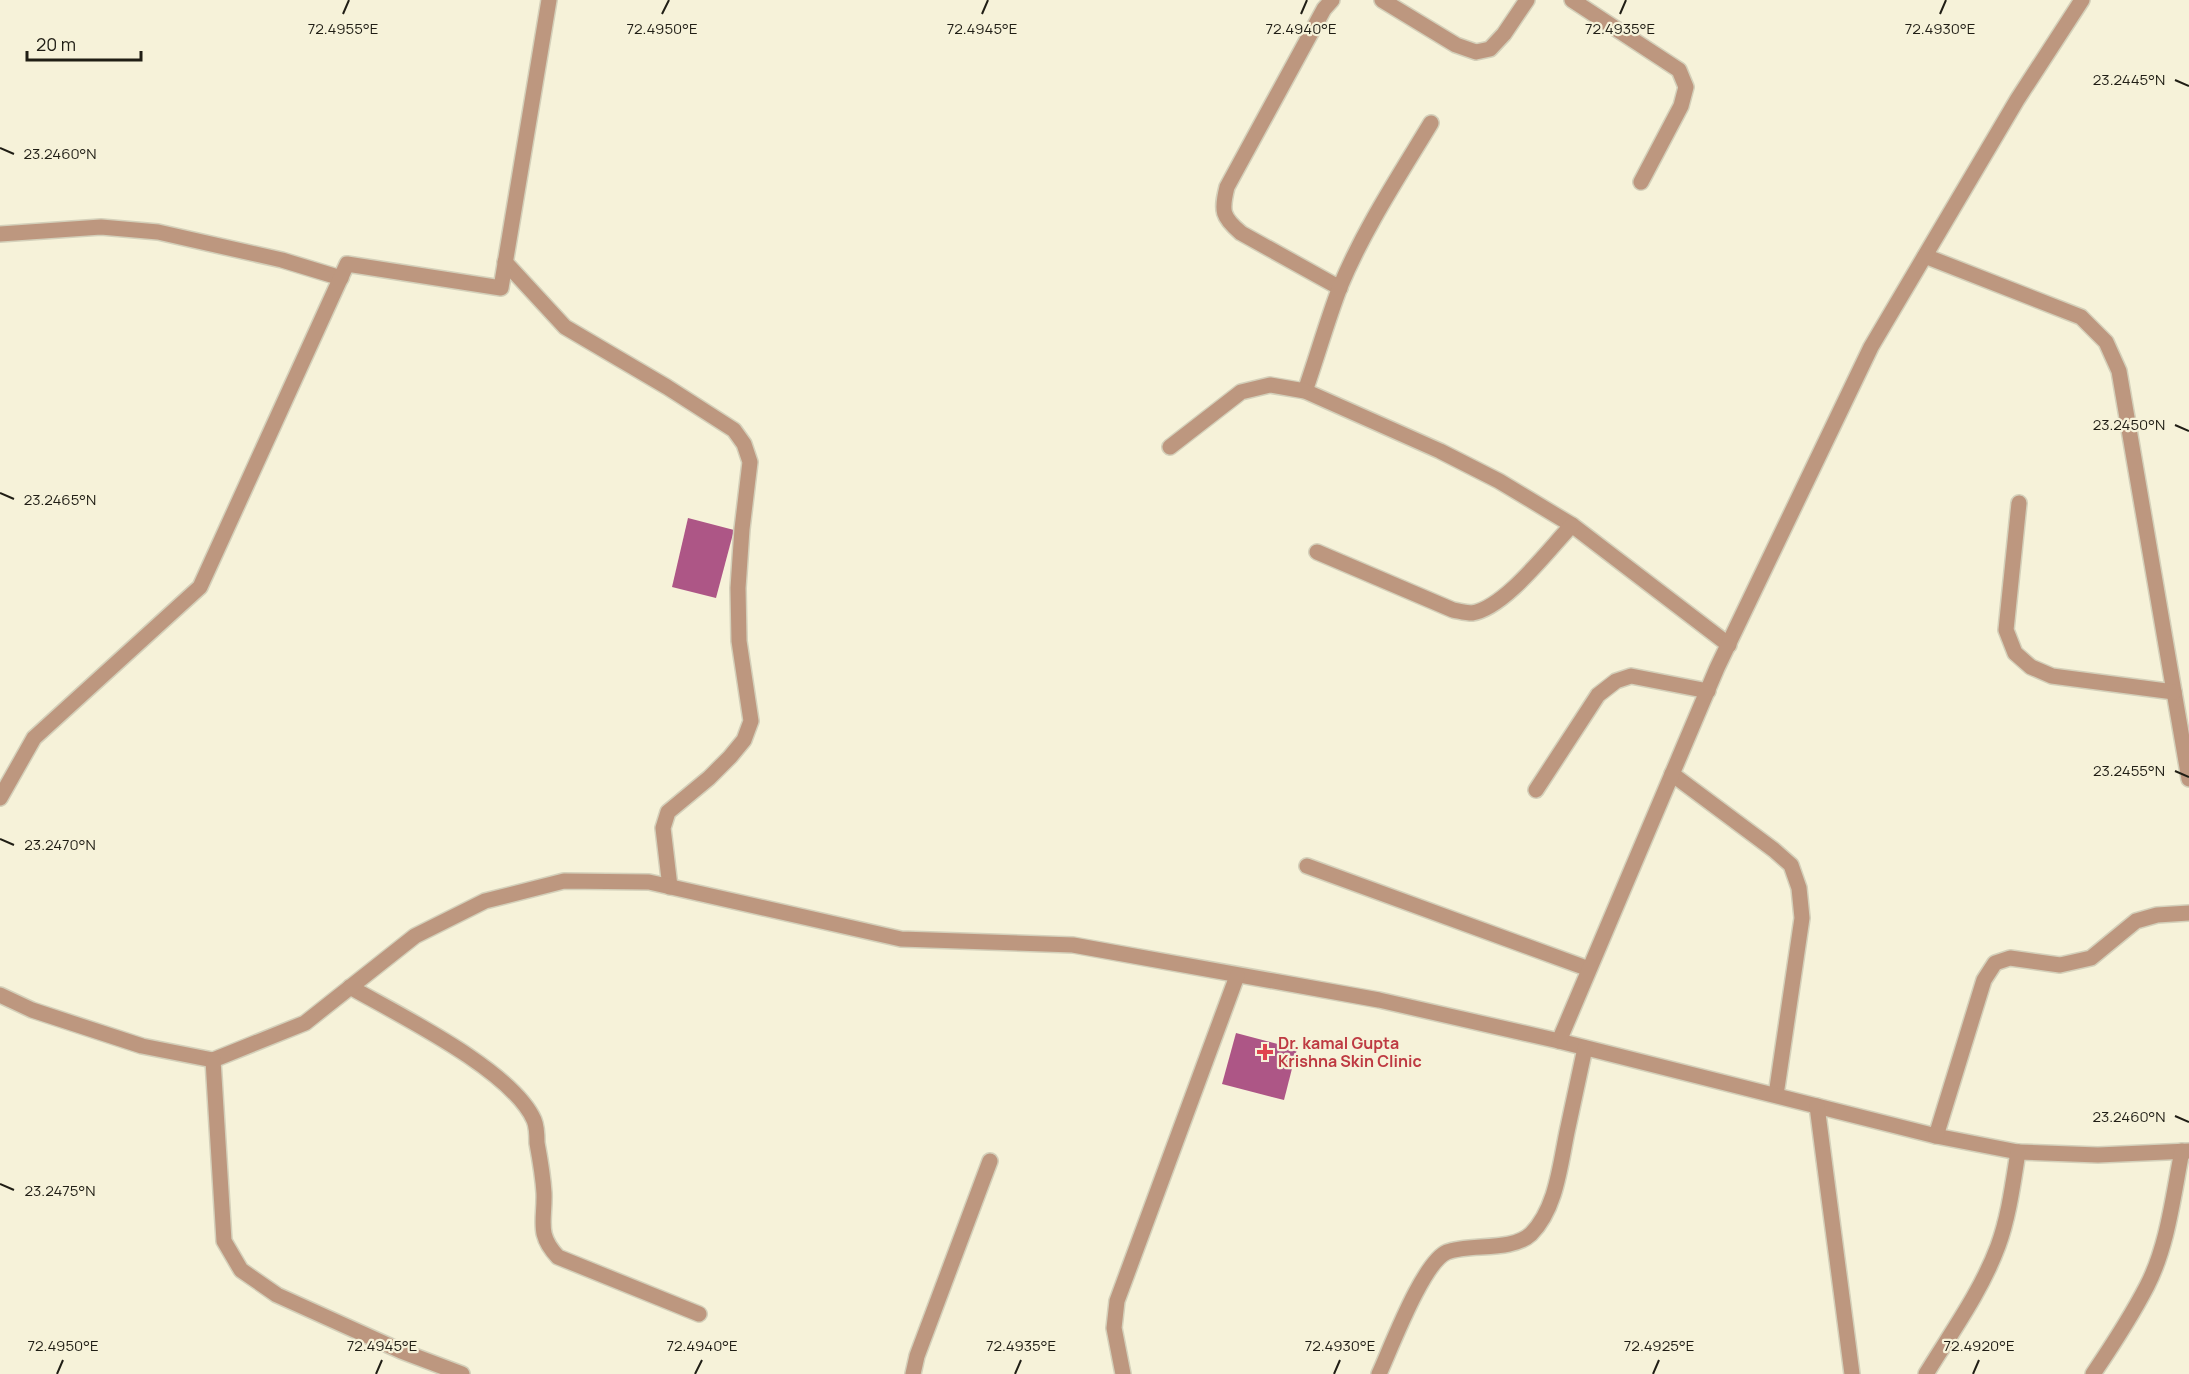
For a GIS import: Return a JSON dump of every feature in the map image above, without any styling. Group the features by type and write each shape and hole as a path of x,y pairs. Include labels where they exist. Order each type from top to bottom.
{"street":[{"path":"0,798 34,738 200,587 347,264 501,288 549,0"},
{"path":"1332,0 1324,9 1227,188 1222,207 1228,222 1240,233 1340,288"},
{"path":"1382,0 1456,45 1476,52 1490,49 1504,34 1527,0"},
{"path":"1572,0 1679,70 1686,87 1681,106 1641,182"},
{"path":"1559,1041 1708,691 1870,347 2017,100 2082,0"},
{"path":"1305,391 1340,288 1378,211 1431,123"},
{"path":"0,234 101,227 158,232 282,260 341,278"},
{"path":"1925,255 2081,317 2106,342 2119,371 2189,779"},
{"path":"505,262 565,327 667,387 734,430 744,444 750,462 738,588 739,641 751,721 744,740 730,757 668,812 663,828 670,887"},
{"path":"1170,447 1241,392 1270,386 1305,391 1450,456 1499,481 1572,525 1729,645"},
{"path":"2019,503 2006,630 2015,653 2031,667 2052,676 2174,692"},
{"path":"1317,552 1453,610 1470,613 1489,607 1516,586 1572,525"},
{"path":"1536,790 1598,695 1616,681 1631,676 1708,691"},
{"path":"1672,774 1791,865 1799,888 1802,918 1776,1095"},
{"path":"1307,866 1589,969"},
{"path":"0,995 32,1010 142,1047 213,1060 305,1023 415,936 485,901 564,880 649,882 901,939 1073,945 1379,1000 1559,1041 1936,1136 2018,1152 2098,1155 2186,1151 2163,1244 2148,1285 2093,1374"},
{"path":"1936,1136 1984,980 1995,963 2010,958 2060,965 2091,958 2136,921 2157,915 2189,913"},
{"path":"1123,1374 1114,1328 1117,1301 1237,976"},
{"path":"350,987 435,1035 494,1075 516,1094 535,1121 544,1192 542,1225 547,1245 558,1257 699,1314"},
{"path":"1380,1374 1422,1280 1434,1263 1446,1252 1512,1244 1530,1235 1543,1216 1555,1190 1585,1048"},
{"path":"213,1060 224,1241 241,1270 277,1295 401,1351 462,1374"},
{"path":"1817,1106 1852,1374"},
{"path":"1926,1374 1984,1278 1998,1245 2011,1195 2018,1152"},
{"path":"913,1374 917,1356 990,1161"}],"building":[{"path":"688,518 734,530 716,598 672,587"},
{"path":"1236,1033 1297,1049 1284,1100 1222,1084"}],"place":[{"name":"Dr. kamal Gupta Krishna Skin Clinic","path":"1265,1052"}]}
